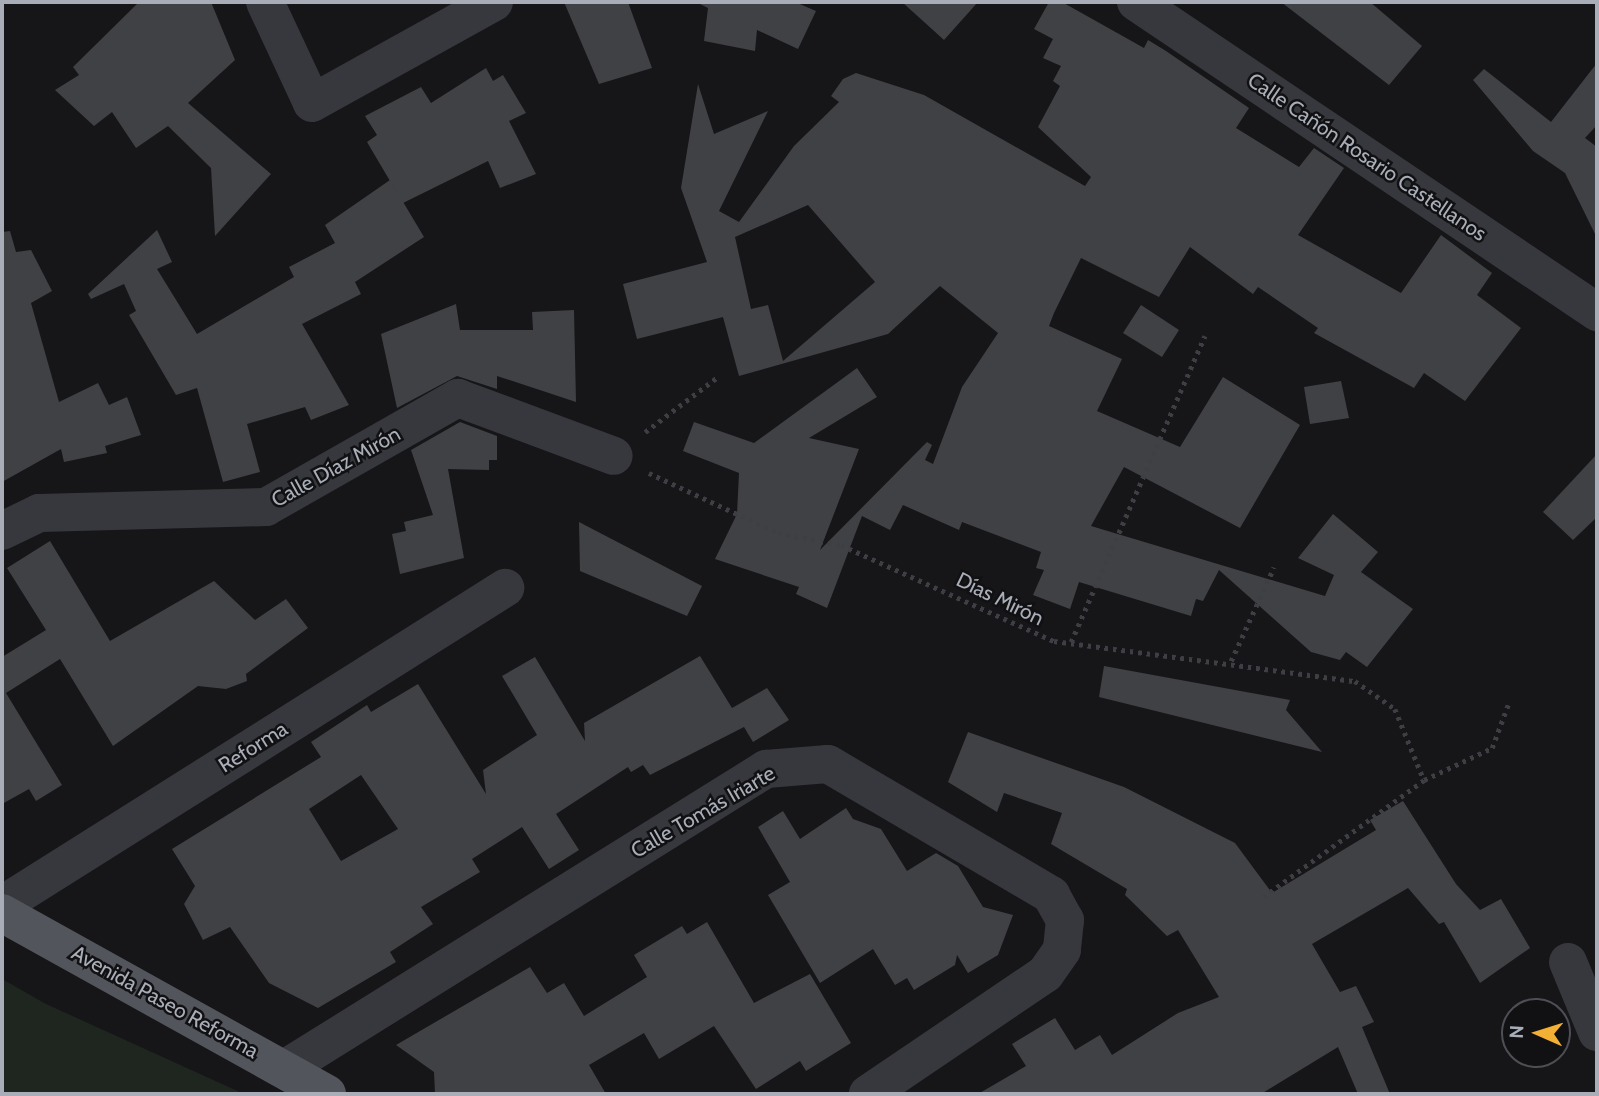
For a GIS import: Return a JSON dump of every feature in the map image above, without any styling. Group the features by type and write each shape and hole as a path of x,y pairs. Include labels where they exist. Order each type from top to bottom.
{"main road":[{"name":"Avenida Paseo Reforma","path":"2,913 286,1068 327,1094"}],"street":[{"path":"265,2 312,103 447,13 494,2"},
{"name":"Calle Cañón Rosario Castellanos","path":"1136,2 1597,312"},
{"name":"Calle Díaz Mirón","path":"2,531 39,513 266,507 458,398 614,456"},
{"name":"Reforma","path":"2,905 505,588"},
{"name":"Calle Tomás Iriarte","path":"286,1068 766,769 828,764 1051,895 1065,920 1062,950 1045,974 868,1094"},
{"path":"1568,962 1597,1032"}],"path":[{"path":"1070,642 1205,336"},
{"path":"614,456 719,376"},
{"name":"Días Mirón","path":"614,456 778,533 841,545 1022,629 1070,642 1231,661 1355,681 1395,709 1424,780"},
{"path":"1231,661 1274,567"},
{"path":"1263,897 1424,780 1492,748 1508,705"}],"shaded area":[{"path":"2,979 46,1004 244,1094 2,1094"}],"building":[{"path":"139,2 211,2 235,60 188,103 271,174 215,236 211,168 168,126 136,148 112,112 94,126 55,90 79,75 73,67"},
{"path":"564,2 628,2 652,68 599,84"},
{"path":"696,2 795,2 816,11 798,49 757,30 755,51 704,41 708,8"},
{"path":"902,2 978,2 944,40"},
{"path":"1049,2 1062,2 1144,48 1148,40 1166,51 1249,108 1236,128 1299,167 1314,148 1344,168 1298,235 1401,293 1441,235 1492,273 1477,295 1521,328 1465,401 1424,373 1414,388 1314,333 1318,328 1258,287 1253,294 1190,247 1159,297 1081,258 1054,313 1049,326 1122,359 1097,411 1180,447 1223,377 1300,425 1240,528 1124,467 1091,526 1325,596 1334,575 1298,558 1333,514 1378,552 1361,572 1413,609 1367,667 1346,652 1340,660 1311,652 1219,570 1203,601 1196,599 1191,616 1079,582 1070,609 1033,595 1044,570 1036,568 1041,552 962,522 959,530 903,505 890,530 862,516 827,608 796,594 799,587 715,559 737,514 739,473 683,451 694,422 754,443 857,368 877,397 809,438 859,449 820,550 927,442 932,445 925,460 933,464 962,387 998,333 940,286 888,334 739,376 723,317 637,339 623,284 707,262 681,188 698,84 714,134 768,111 719,211 739,222 794,146 839,102 831,96 843,79 856,73 924,95 1085,186 1091,177 1038,127 1060,86 1053,81 1061,66 1043,58 1053,39 1034,29","holes":["808,205 875,282 783,361 768,305 751,309 735,237"]},
{"path":"1281,2 1370,2 1422,46 1389,85"},
{"path":"1597,63 1597,125 1585,138 1597,147 1597,238 1565,173 1533,151 1473,80 1484,69 1551,122"},
{"path":"486,68 493,81 503,75 526,113 509,121 536,174 500,188 488,161 403,203 367,142 377,135 365,116 421,87 431,103"},
{"path":"390,180 424,237 355,282 361,294 302,324 349,405 311,420 305,407 247,424 260,472 223,482 197,388 176,395 129,315 136,311 124,284 91,299 88,294 157,230 172,262 157,269 197,334 294,277 289,267 335,243 325,225"},
{"path":"10,231 16,252 31,250 52,291 31,303 59,402 98,383 109,405 127,397 141,435 105,446 107,453 64,462 61,449 2,482 2,232"},
{"path":"456,304 460,330 533,330 532,312 574,310 576,402 497,376 497,389 457,376 397,408 381,334"},
{"path":"1141,305 1179,330 1162,357 1123,333"},
{"path":"1341,381 1349,418 1310,424 1304,387"},
{"path":"460,422 497,436 497,460 489,460 489,470 448,469 464,558 400,574 392,534 406,531 404,522 433,515 411,450"},
{"path":"1597,454 1597,517 1573,540 1543,512"},
{"path":"579,522 702,586 687,616 580,571"},
{"path":"50,541 110,641 214,581 255,620 286,599 308,628 246,674 247,681 226,689 198,686 113,746 60,659 6,693 62,785 36,801 29,789 2,804 2,657 46,630 7,568"},
{"path":"700,656 732,708 767,688 789,720 753,742 744,727 650,775 643,765 631,772 628,767 556,814 579,850 549,869 522,827 472,859 480,872 421,907 433,924 390,952 396,962 318,1008 269,983 230,927 203,940 184,904 195,886 172,849 321,757 311,742 367,705 371,712 418,684 486,794 483,770 537,735 502,676 535,657 585,741 584,723","holes":["361,775 398,829 341,861 309,809"]},
{"path":"1104,666 1290,700 1286,710 1322,752 1099,697"},
{"path":"968,732 1124,787 1235,843 1272,893 1376,830 1370,820 1403,801 1456,884 1480,910 1501,899 1530,948 1480,983 1444,922 1439,924 1408,888 1312,944 1340,992 1356,986 1374,1022 1362,1027 1390,1094 1358,1094 1338,1047 1261,1094 978,1094 1026,1066 1012,1044 1055,1018 1075,1050 1100,1035 1112,1055 1178,1013 1219,997 1178,930 1167,936 1125,895 1127,889 1051,844 1062,813 1004,793 997,812 948,782"},
{"path":"846,808 853,819 881,829 907,871 936,853 958,866 983,907 1013,915 998,955 968,973 957,955 955,965 914,990 907,978 895,985 873,949 820,983 768,895 790,882 758,827 783,811 800,839"},
{"path":"707,922 754,1003 810,974 851,1043 806,1071 800,1061 756,1089 714,1026 659,1059 644,1033 589,1065 606,1094 435,1094 434,1072 396,1045 530,967 547,993 564,983 584,1016 647,977 634,955 682,926 687,934"}]}
